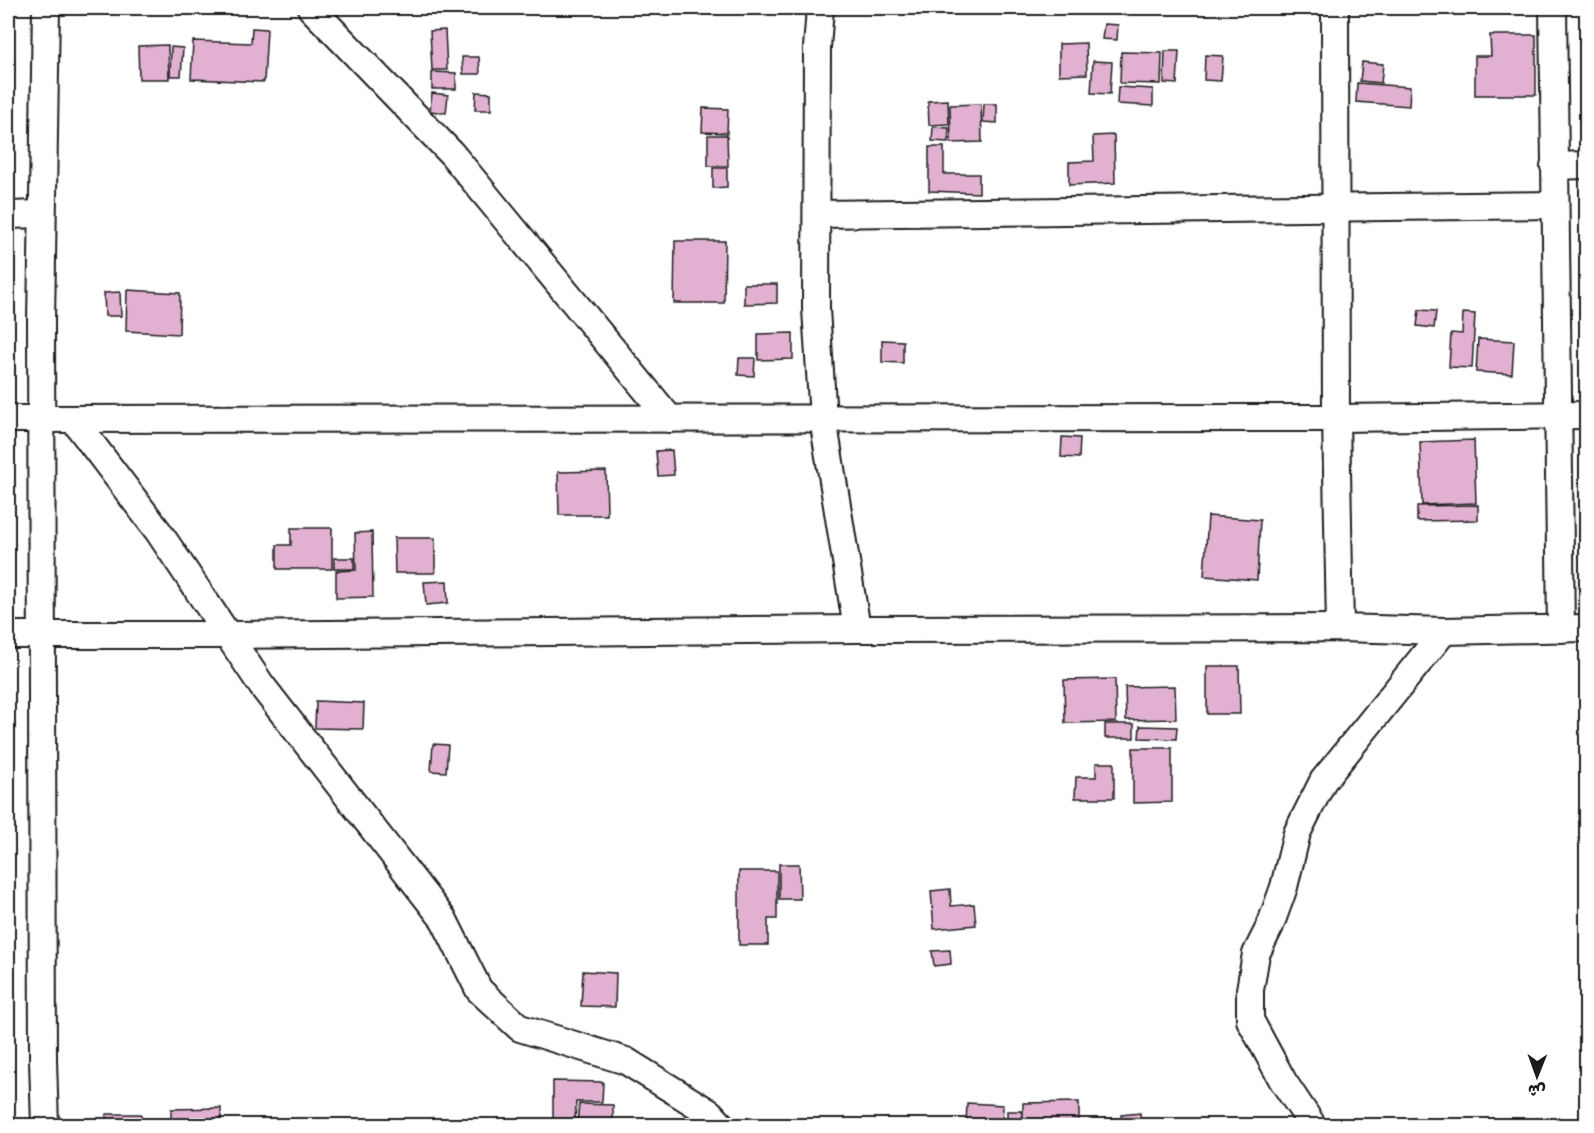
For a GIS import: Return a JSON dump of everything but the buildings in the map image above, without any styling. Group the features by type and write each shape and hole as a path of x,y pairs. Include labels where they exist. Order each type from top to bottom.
{"street":[{"path":"45,1125 41,420 46,8"},
{"path":"311,8 452,154 670,419"},
{"path":"820,8 817,48 816,309 823,419 857,629"},
{"path":"1335,8 1336,418 1340,628"},
{"path":"1553,8 1561,628"},
{"path":"1554,166 1587,165"},
{"path":"817,214 1554,205"},
{"path":"8,215 42,214"},
{"path":"8,420 1336,418 1587,415"},
{"path":"73,419 158,531 262,686 444,920 479,990 520,1028 626,1061 710,1113 722,1125"},
{"path":"8,635 857,629 1340,628 1444,631 1587,628"},
{"path":"1313,1125 1283,1081 1250,1020 1250,990 1256,954 1270,926 1284,886 1297,833 1323,781 1444,631"}]}
